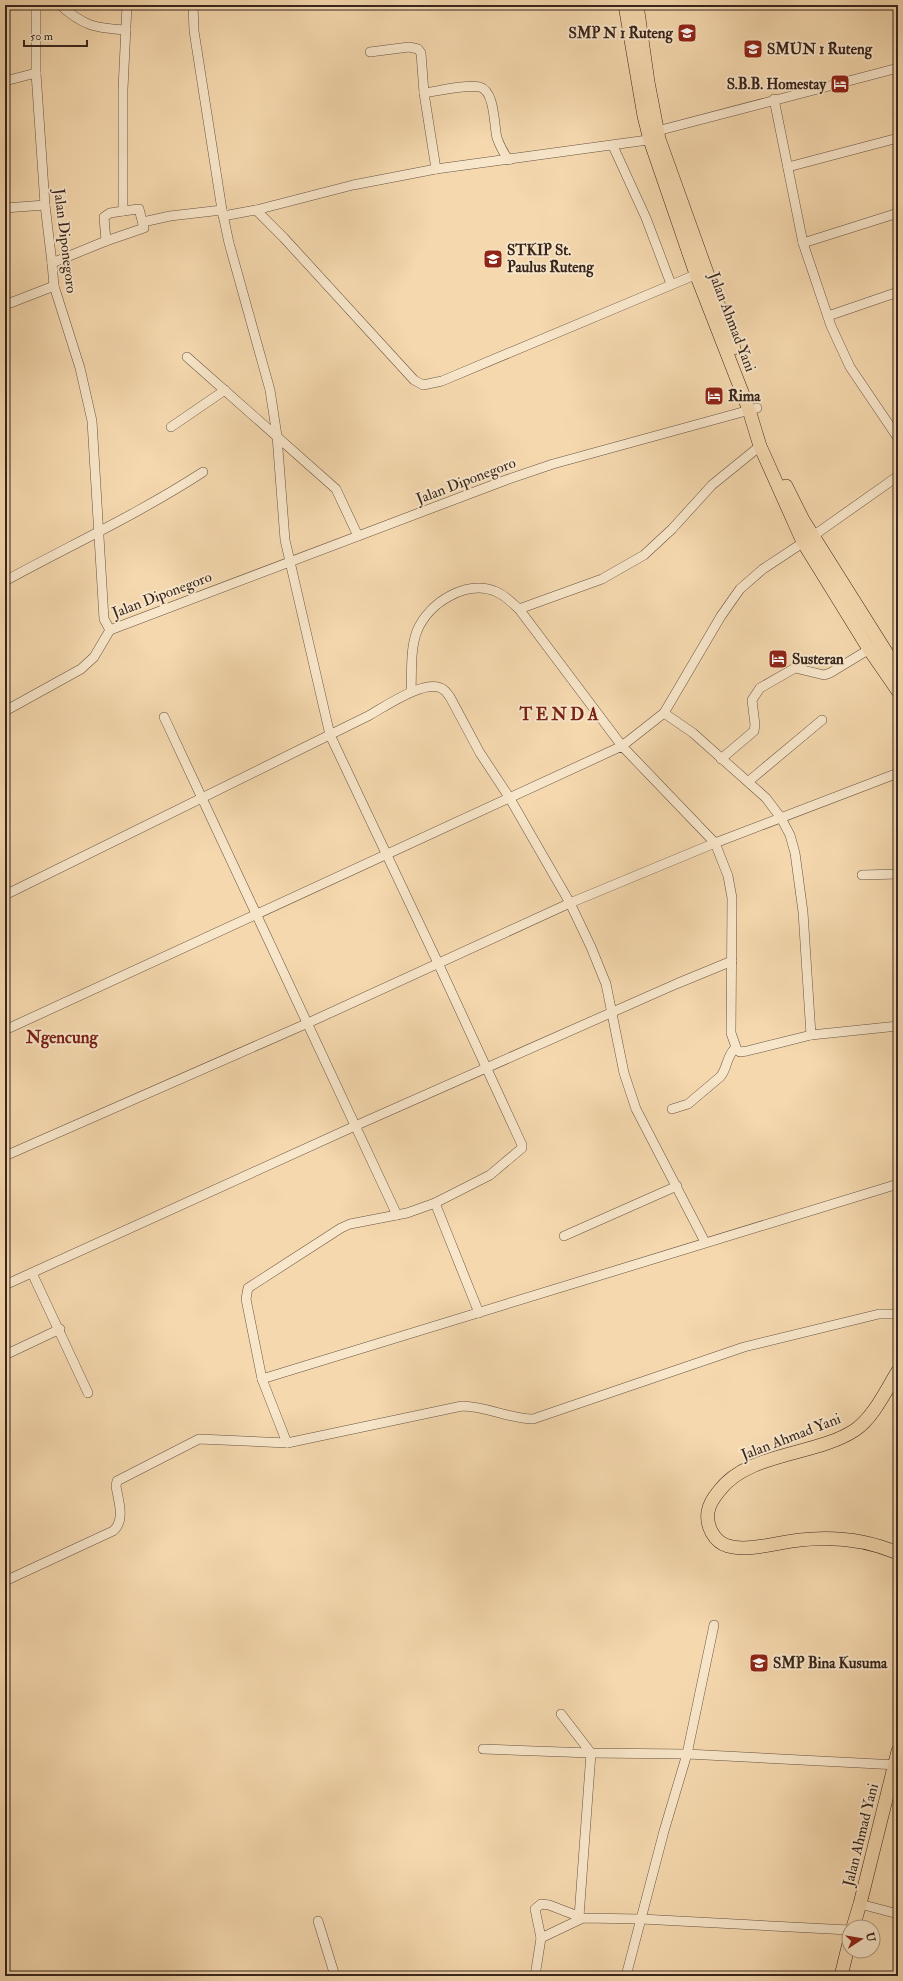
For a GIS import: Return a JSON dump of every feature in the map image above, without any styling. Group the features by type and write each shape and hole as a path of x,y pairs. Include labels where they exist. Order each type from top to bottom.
{"highway":[{"name":"Jalan Ahmad Yani","path":"625,5 636,35 655,137 701,273 753,409 792,498 808,539"},
{"name":"Jalan Ahmad Yani","path":"636,35 637,5"},
{"name":"Jalan Ahmad Yani","path":"753,409 760,446 808,539 875,646 898,692"},
{"name":"Jalan Ahmad Yani","path":"875,646 898,671"},
{"name":"Jalan Ahmad Yani","path":"898,1371 866,1419 857,1429 848,1434 803,1450 757,1464 732,1478 719,1491 711,1502 708,1512 711,1532 718,1541 728,1546 755,1546 801,1540 855,1540 880,1546 898,1553"},
{"name":"Jalan Ahmad Yani","path":"855,1919 896,1765 898,1751"},
{"path":"841,1976 845,1959"}],"street":[{"name":"Jalan Diponegoro","path":"36,5 36,74 45,206 54,286 88,401 92,421 104,619 110,630 506,480 553,464 753,409"},
{"path":"60,5 74,18 90,26 126,30"},
{"path":"123,211 123,89 127,5"},
{"path":"193,5 194,31 222,213 270,390 277,436 282,517 290,561 330,736 438,963 521,1141 522,1147 490,1175 435,1203 419,1210 350,1224 341,1228 248,1288 246,1299 262,1379 287,1443"},
{"path":"370,52 409,47 418,49 421,53 424,93 436,169"},
{"path":"143,222 170,216 256,210 353,185 436,169 613,146 655,137 774,99 898,68"},
{"path":"5,81 36,74"},
{"path":"424,93 480,87 486,90 492,106 497,138 509,160"},
{"path":"774,99 803,243 828,316 850,367 898,438"},
{"path":"788,167 898,138"},
{"path":"613,146 646,218 671,284"},
{"path":"5,208 45,206"},
{"path":"52,263 106,241 144,228 139,209 110,213 104,217 106,241"},
{"path":"256,210 284,238 414,380 423,385 442,381 671,284 701,273"},
{"path":"803,243 898,213"},
{"path":"5,305 54,286"},
{"path":"828,316 898,292"},
{"path":"187,357 336,489 358,536"},
{"path":"172,427 225,390"},
{"path":"519,609 602,579 644,555 672,529 712,486 760,446"},
{"path":"5,581 153,503 203,472"},
{"path":"5,1030 622,746 664,713 721,616 740,589 763,568 808,539 898,476"},
{"path":"411,692 414,643 417,630 428,611 442,600 471,588 488,589 498,592 519,609 622,746 715,843 728,876 732,898 731,1028 735,1048 740,1052 811,1035 898,1026"},
{"path":"5,711 81,669 94,657 110,630"},
{"path":"721,759 754,732 755,725 752,700 760,688 795,668 824,675 830,673 875,646"},
{"path":"5,895 330,736 411,692 433,686 445,690 480,753 509,797 570,903 592,947 606,984 610,1013 624,1073 636,1109 705,1242"},
{"path":"664,713 693,733 721,759 749,781 766,798 781,818 790,835 797,863 803,912 811,1035"},
{"path":"164,717 397,1215"},
{"path":"749,781 822,720"},
{"path":"5,1156 308,1023 570,903 715,843 898,773"},
{"path":"862,875 898,874"},
{"path":"5,1285 355,1126 487,1069 610,1013 732,961"},
{"path":"672,1109 688,1104 720,1077 725,1069 729,1055 735,1048"},
{"path":"262,1379 898,1184"},
{"path":"564,1236 677,1186"},
{"path":"435,1203 479,1312"},
{"path":"32,1273 60,1329 88,1393"},
{"path":"5,1581 113,1531 118,1525 121,1514 116,1486 117,1481 193,1442 206,1439 287,1443 462,1406 473,1406 520,1418 533,1419 744,1347 879,1314 898,1314"},
{"path":"5,1355 60,1329"},
{"path":"626,1976 687,1754 714,1625"},
{"path":"561,1714 591,1753 581,1918"},
{"path":"483,1749 591,1753 687,1754 896,1765"},
{"path":"535,1976 541,1938 535,1914 536,1907 542,1904 549,1905 581,1918 841,1930"},
{"path":"860,1904 898,1914"},
{"path":"541,1938 581,1918"},
{"path":"318,1921 335,1976"}],"place":[{"name":"SMP N 1 Ruteng","path":"687,33"},
{"name":"SMUN 1 Ruteng","path":"753,49"},
{"name":"S.B.B. Homestay","path":"840,84"},
{"name":"STKIP St. Paulus Ruteng","path":"493,259"},
{"name":"Rima","path":"714,396"},
{"name":"Susteran","path":"778,659"},
{"name":"SMP Bina Kusuma","path":"759,1663"}],"district":[{"name":"T E N D A","path":"559,714"},
{"name":"Ngencung","path":"62,1037"}]}
